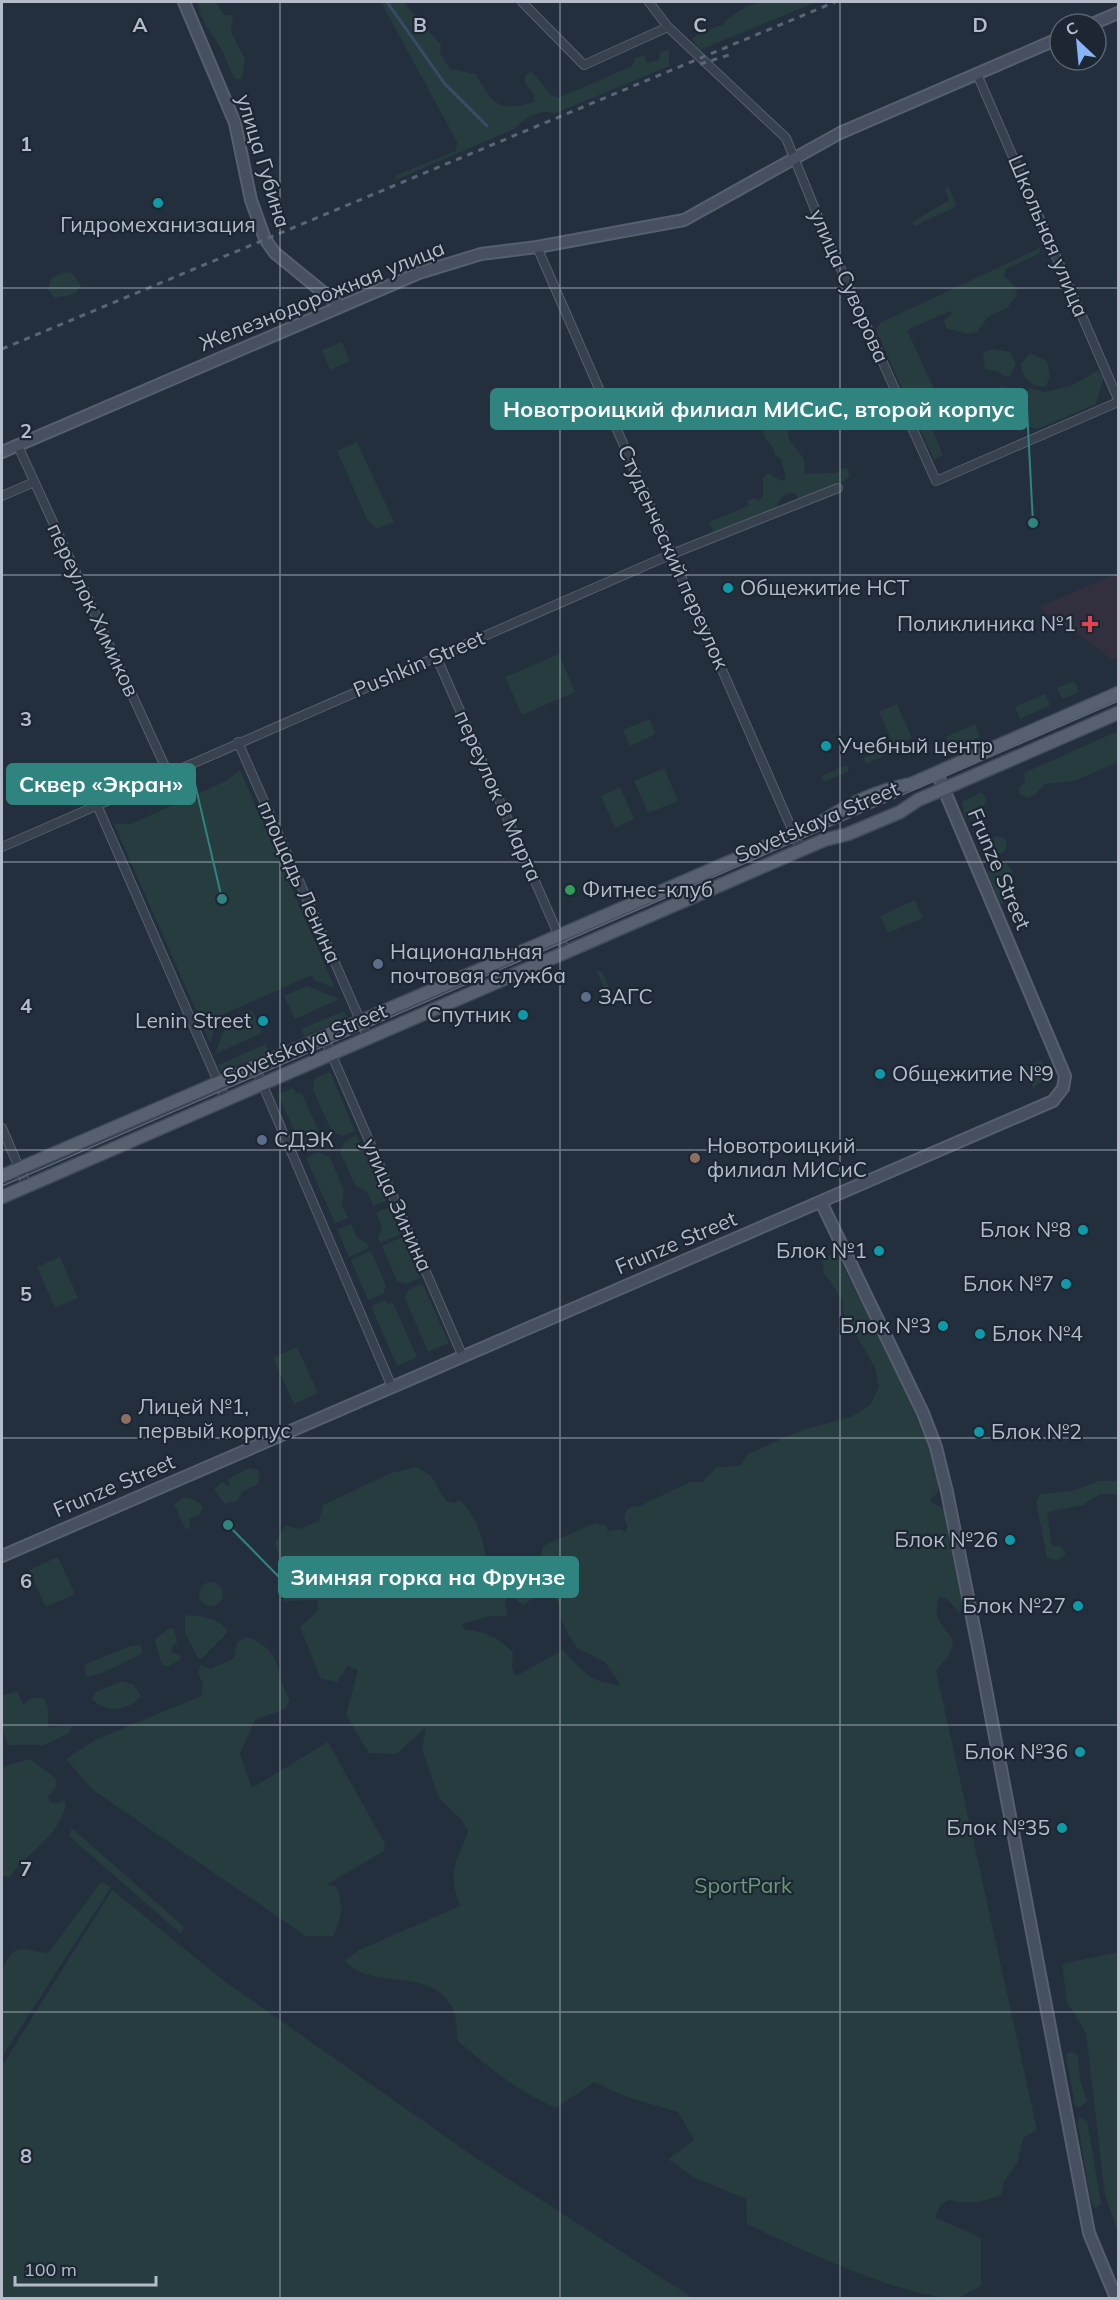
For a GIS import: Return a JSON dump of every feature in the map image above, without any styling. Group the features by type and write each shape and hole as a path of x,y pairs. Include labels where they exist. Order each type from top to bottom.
{"main road":[{"name":"Sovetskaya Street","path":"2,1176 795,834 890,788 911,784 938,773 1119,693"},
{"name":"Sovetskaya Street","path":"2,1197 801,850 829,838 848,834 944,788 1119,713"}],"street":[{"name":"улица Губина","path":"184,2 235,123 251,200 265,239 275,253 340,306"},
{"path":"522,2 584,65 668,27"},
{"name":"улица Суворова","path":"649,2 668,27 786,138 792,157 936,481 1119,400"},
{"name":"Железнодорожная улица","path":"2,452 419,273 481,254 537,248 684,220 792,157 840,133 1048,43"},
{"name":"Школьная улица","path":"977,74 1119,400"},
{"name":"Студенческий переулок","path":"537,248 801,850"},
{"name":"переулок Химиков","path":"18,446 168,773"},
{"path":"2,496 34,482"},
{"name":"Pushkin Street","path":"2,847 672,554 838,488"},
{"name":"переулок 8 Марта","path":"436,656 566,952"},
{"name":"площадь Ленина","path":"238,742 368,1038"},
{"name":"Frunze Street","path":"2,1556 1053,1101 1063,1088 1065,1076 938,773"},
{"path":"97,805 226,1100"},
{"name":"улица Зинина","path":"324,1037 463,1356"},
{"path":"255,1067 392,1387"},
{"path":"2,1128 27,1186"},
{"path":"821,1202 923,1413 936,1447 981,1659 1089,2233 1102,2271 1116,2298"}],"shaded area":[{"name":"Поликлиника №1","path":"1118,573 1118,659 1110,658 1039,607"}],"green space":[{"path":"197,2 216,2 224,15 233,15 231,32 245,59 242,79 235,79 222,50 202,18"},
{"path":"381,2 403,2 441,45 440,53 450,69 476,74 492,99 505,106 533,102 534,95 525,83 525,76 531,71 551,95 559,98 632,66 636,57 645,56 647,63 659,60 660,52 669,50 669,66 556,113 543,112 533,115 514,129 393,181 397,175 456,151 457,142"},
{"path":"762,2 816,2 700,50 692,39 702,32 724,24 728,18 747,6"},
{"path":"948,186 957,206 915,226 911,223 949,200 945,190"},
{"path":"1040,248 1040,253 1006,269 1004,276 1014,285 1017,295 1007,308 988,317 977,332 968,334 946,328 944,321 952,313 950,311 907,330 934,389 923,395 920,400 943,455 934,460 876,330 880,323"},
{"path":"64,272 72,273 81,286 74,294 55,298 48,290 51,278"},
{"path":"342,342 350,361 330,370 322,350"},
{"path":"992,349 1010,352 1016,363 1011,375 1005,377 997,371 985,369 983,353"},
{"path":"1030,353 1047,361 1050,376 1046,386 1032,384 1023,373 1021,364"},
{"path":"1097,371 1104,376 1096,404 1038,429 1029,427 1023,421 1022,396 1030,388 1045,392 1071,386"},
{"path":"1002,386 1013,392 1017,399 1016,412 1008,416 1000,408 998,401 997,390"},
{"path":"798,388 803,396 812,398 818,404 814,421 806,423 799,415 794,415 786,421 789,439 804,459 805,473 834,473 847,468 850,476 843,482 799,500 795,493 785,495 776,508 714,534 709,522 748,506 747,501 753,498 759,500 763,496 763,478 768,473 781,481 786,479 781,459 774,454 774,449 764,437 760,413 770,406 771,401"},
{"path":"357,442 394,522 377,529 368,521 337,451"},
{"path":"559,654 575,692 522,715 505,677"},
{"path":"1074,681 1079,692 1062,699 1057,688"},
{"path":"1045,694 1050,705 1020,719 1015,707"},
{"path":"897,704 912,738 894,746 879,712"},
{"path":"650,719 656,734 630,746 623,730"},
{"path":"975,724 980,737 951,749 946,737"},
{"path":"1118,731 1118,762 1074,781 1045,784 1034,795 1027,798 1020,794 1019,788 1025,782 1024,773"},
{"path":"888,747 891,753 866,764 864,758"},
{"path":"847,765 849,771 824,782 821,776"},
{"path":"664,768 678,801 648,813 634,781"},
{"path":"240,770 335,988 314,980 312,975 217,1017 210,1042 114,824 131,824 226,781"},
{"path":"620,787 634,819 615,828 601,796"},
{"path":"981,792 987,799 980,814 969,820 965,817 962,802"},
{"path":"998,836 1004,839 1007,845 1004,851 998,854 992,851 989,845 992,839"},
{"path":"1000,862 1007,864 1013,871 1009,880 1001,881 1007,889 1007,901 1001,905 988,874 991,866"},
{"path":"915,900 923,918 888,933 880,916"},
{"path":"596,970 602,972 615,1001 612,1007"},
{"path":"307,986 339,999 295,1019 284,996"},
{"path":"252,1010 262,1033 215,1054 228,1020"},
{"path":"344,1011 347,1018 304,1036 301,1029"},
{"path":"266,1044 269,1052 221,1072 218,1065"},
{"path":"1041,1060 1045,1070 1045,1079 1033,1088 1024,1067"},
{"path":"330,1072 355,1131 343,1136 332,1132 313,1090 315,1078"},
{"path":"293,1088 296,1093 302,1094 321,1136 316,1148 304,1153 278,1094"},
{"path":"357,1135 386,1201 373,1206 368,1193 355,1185 340,1152 345,1141"},
{"path":"318,1152 330,1157 344,1191 342,1205 348,1218 335,1223 306,1158"},
{"path":"389,1207 401,1234 380,1243 378,1238 382,1227 376,1213"},
{"path":"351,1224 357,1238 367,1243 369,1248 349,1257 337,1230"},
{"path":"402,1237 420,1278 406,1284 397,1281 382,1246"},
{"path":"371,1251 386,1286 383,1294 368,1300 351,1260"},
{"name":"SportPark","path":"830,1255 840,1261 881,1341 935,1465 938,1492 929,1501 945,1510 945,1521 962,1603 960,1613 946,1598 939,1597 938,1617 953,1641 949,1656 936,1670 1037,2130 1023,2138 1018,2162 1004,2182 1001,2195 975,2202 949,2200 941,2204 935,2217 981,2239 981,2286 957,2298 936,2296 881,2281 821,2258 747,2224 746,2199 693,2177 668,2159 694,2140 678,2112 627,2097 594,2082 556,2108 542,2102 516,2087 457,2040 454,2010 442,1994 429,1986 415,1982 370,1975 356,1970 345,1961 359,1950 460,1906 454,1876 457,1860 468,1831 461,1819 439,1798 422,1749 426,1727 396,1754 369,1753 346,1715 358,1670 348,1666 337,1682 321,1679 300,1627 319,1610 317,1600 284,1601 275,1543 286,1525 299,1529 319,1521 323,1505 391,1473 417,1467 431,1476 446,1501 455,1503 459,1500 465,1506 475,1521 482,1539 486,1565 492,1570 530,1559 538,1595 523,1605 510,1595 505,1600 507,1616 490,1616 462,1624 465,1630 492,1636 508,1648 513,1653 512,1668 516,1676 563,1650 594,1679 621,1685 605,1662 577,1648 569,1636 560,1616 560,1607 545,1579 540,1562 543,1546 595,1523 606,1526 608,1531 621,1529 625,1532 628,1526 624,1519 626,1511 631,1507 640,1506 690,1482 702,1482 717,1467 740,1466 748,1454 802,1430 851,1417 870,1405 879,1387 875,1368 843,1312 843,1301 824,1273 822,1260"},
{"path":"60,1257 78,1298 55,1308 37,1267"},
{"path":"422,1283 449,1343 428,1352 405,1298 408,1290"},
{"path":"385,1300 388,1304 393,1303 417,1357 397,1366 371,1306"},
{"path":"297,1347 318,1393 294,1404 273,1358"},
{"path":"249,1468 258,1470 260,1478 257,1485 243,1491 237,1501 225,1504 214,1490 222,1482 230,1486 228,1479"},
{"path":"1099,1481 1118,1481 1118,1494 1100,1494 1083,1505 1047,1512 1052,1546 1061,1547 1066,1554 1058,1560 1047,1558 1036,1501 1040,1494 1072,1491"},
{"path":"183,1497 195,1500 203,1506 199,1515 189,1519 190,1527 186,1530 174,1504"},
{"path":"58,1557 75,1594 46,1607 29,1570"},
{"path":"211,1582 220,1585 223,1594 220,1603 211,1606 202,1603 199,1594 202,1585"},
{"path":"192,1615 217,1621 228,1632 201,1659 198,1658 185,1633 185,1616"},
{"path":"169,1628 174,1629 177,1643 172,1646 172,1652 181,1659 168,1667 162,1665 155,1640"},
{"path":"247,1637 260,1643 273,1656 284,1689 290,1699 285,1709 255,1720 240,1754 252,1788 328,1742 385,1844 384,1851 326,1885 336,1886 341,1905 340,1917 333,1936 306,1936 93,1790 66,1759 95,1740 201,1696 203,1684 198,1674 200,1665 211,1669 234,1658 237,1642"},
{"path":"140,1645 143,1651 141,1654 102,1673 86,1677 84,1665 130,1646"},
{"path":"122,1681 134,1685 141,1696 130,1705 111,1709 92,1699 96,1692"},
{"path":"17,1691 23,1704 32,1698 44,1698 48,1707 48,1727 72,1726 69,1733 44,1745 9,1745 2,1731 2,1696"},
{"path":"30,1759 56,1778 56,1787 48,1797 50,1802 56,1804 64,1800 66,1805 62,1817 50,1835 10,1877 2,1876 2,1767"},
{"path":"72,1828 184,1927 181,1934 69,1836"},
{"path":"101,1882 111,1887 2,2057 2,1970 7,1961 19,1949 48,1953"},
{"path":"112,1890 223,1980 473,2156 693,2298 2,2298 2,2066"},
{"path":"1118,1952 1118,2232 1105,2195 1086,2033 1067,2002 1062,1964"},
{"path":"1072,2052 1078,2055 1080,2080 1087,2101 1080,2107 1075,2106 1066,2054"},
{"path":"1079,2116 1087,2121 1101,2204 1095,2209 1090,2198 1078,2123"}],"waterway":[{"path":"387,2 445,84 487,126"}],"tram line":[{"path":"2,1186 1118,701"}],"railway":[{"path":"2,349 835,2"},
{"path":"700,64 729,55"}],"place":[{"name":"Гидромеханизация","path":"158,203"},
{"name":"Новотроицкий филиал МИСиС, второй корпус","path":"1033,523"},
{"name":"Общежитие НСТ","path":"728,588"},
{"name":"Поликлиника №1","path":"1090,624"},
{"name":"Учебный центр","path":"826,746"},
{"name":"Фитнес-клуб","path":"570,890"},
{"name":"Сквер «Экран»","path":"222,899"},
{"name":"Национальная почтовая служба","path":"378,964"},
{"name":"ЗАГС","path":"586,997"},
{"name":"Спутник","path":"523,1015"},
{"name":"Lenin Street","path":"263,1021"},
{"name":"Общежитие №9","path":"880,1074"},
{"name":"СДЭК","path":"262,1140"},
{"name":"Новотроицкий филиал МИСиС","path":"695,1158"},
{"name":"Блок №8","path":"1083,1230"},
{"name":"Блок №1","path":"879,1251"},
{"name":"Блок №7","path":"1066,1284"},
{"name":"Блок №3","path":"943,1326"},
{"name":"Блок №4","path":"980,1334"},
{"name":"Лицей №1, первый корпус","path":"126,1419"},
{"name":"Блок №2","path":"979,1432"},
{"name":"Зимняя горка на Фрунзе","path":"228,1525"},
{"name":"Блок №26","path":"1010,1540"},
{"name":"Блок №27","path":"1078,1606"},
{"name":"Блок №36","path":"1080,1752"},
{"name":"Блок №35","path":"1062,1828"}]}
